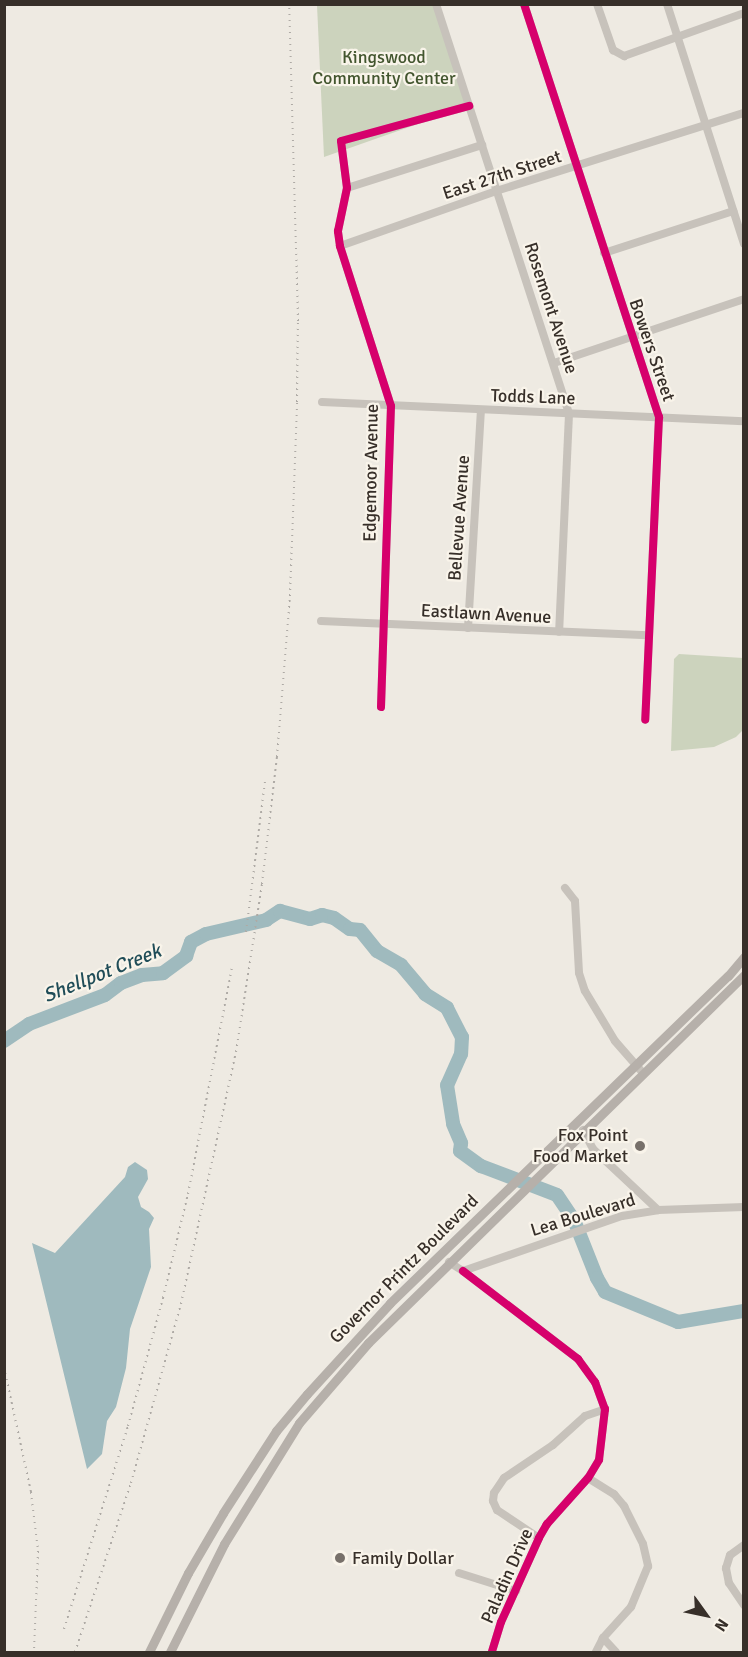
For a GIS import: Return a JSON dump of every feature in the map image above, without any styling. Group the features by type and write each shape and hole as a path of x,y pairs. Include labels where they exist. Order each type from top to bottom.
{"main road":[{"name":"Governor Printz Boulevard","path":"149,1653 188,1573 259,1457 307,1394 372,1323 524,1172 592,1106 639,1068 744,957"},
{"path":"639,1068 744,975"},
{"name":"Governor Printz Boulevard","path":"170,1653 224,1544 299,1424 368,1343 627,1086 639,1068"},
{"path":"583,1130 592,1106"},
{"path":"322,1396 322,1388 372,1330 372,1323"}],"street":[{"name":"Rosemont Avenue","path":"436,4 569,414 559,632"},
{"name":"Bowers Street","path":"524,4 659,417 645,720"},
{"path":"597,4 614,50 624,56 744,13"},
{"path":"667,4 676,38 744,244"},
{"name":"Edgemoor Avenue","path":"381,707 391,406 340,246 338,231 347,188 341,141 469,106"},
{"name":"East 27th Street","path":"340,246 496,191 744,113"},
{"path":"347,188 482,146"},
{"path":"604,253 733,211"},
{"path":"554,363 744,299"},
{"name":"Todds Lane","path":"322,402 744,421"},
{"name":"Bellevue Avenue","path":"468,628 481,410"},
{"name":"Eastlawn Avenue","path":"321,621 648,635"},
{"path":"565,888 575,901 579,973 585,992 615,1041 639,1068"},
{"name":"Lea Boulevard","path":"583,1130 593,1149 658,1210"},
{"path":"658,1210 744,1207"},
{"name":"Lea Boulevard","path":"463,1271 622,1216 658,1210"},
{"path":"449,1262 463,1271"},
{"name":"Paladin Drive","path":"463,1271 578,1359 595,1382 605,1409 602,1447 588,1478 547,1524 539,1538 501,1622 492,1653"},
{"name":"Paladin Drive","path":"539,1538 497,1510 493,1501 494,1493 504,1478 553,1445 585,1416 605,1409"},
{"path":"588,1478 621,1502 633,1519 647,1560 646,1570 631,1607 603,1638 596,1653"},
{"path":"744,1545 729,1555 726,1568 729,1583 744,1605"},
{"path":"459,1572 516,1591"},
{"path":"603,1638 616,1653"}],"green space":[{"name":"Kingswood Community Center","path":"317,5 436,5 469,106 324,157"},
{"path":"679,654 743,658 743,730 736,737 714,747 671,751 674,659"}],"water":[{"path":"135,1162 147,1170 148,1179 138,1197 141,1207 154,1218 149,1229 151,1267 130,1329 126,1368 116,1407 107,1421 102,1454 87,1469 32,1243 55,1253 125,1177 128,1167"}],"waterway":[{"name":"Shellpot Creek","path":"4,1041 29,1024 105,995 121,983 142,975 163,973 186,956 191,942 206,934 266,920 280,911 310,919 322,915 334,918 350,929 360,930 377,951 401,965 425,994 447,1008 462,1037 461,1054 447,1085 453,1124 461,1143 460,1151 481,1166 557,1195 574,1220 597,1278 605,1292 678,1322 744,1311"}],"railway":[{"path":"75,1652 131,1483 181,1304 236,1052 262,884 277,757 290,596 297,402 298,321 289,4"},
{"path":"246,932 265,781"},
{"path":"64,1629 128,1426 163,1298 188,1194 232,967"},
{"path":"4,1367 31,1492 38,1551 34,1652"}],"cycle path":[{"path":"524,4 659,417 645,720"},
{"path":"381,707 391,406 340,246 338,231 347,188 341,141 469,106"},
{"path":"463,1271 578,1359 595,1382 605,1409 599,1460 588,1478 547,1524 539,1538 501,1622 492,1652"}],"place":[{"name":"Fox Point Food Market","path":"640,1146"},
{"name":"Family Dollar","path":"340,1558"}]}
